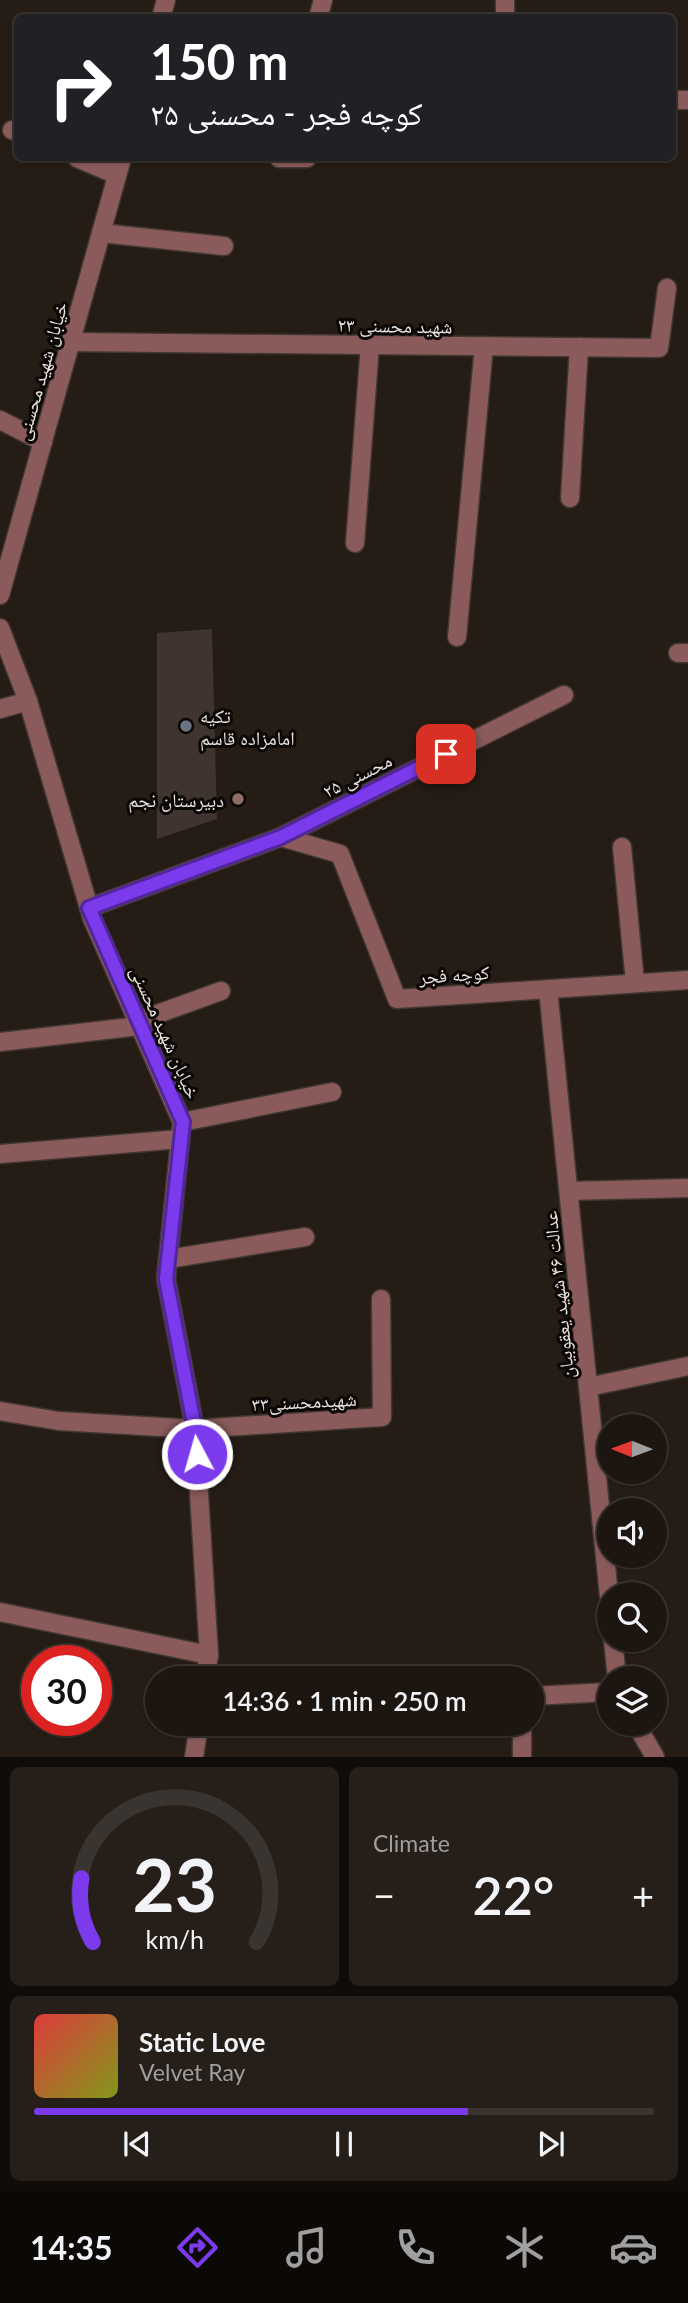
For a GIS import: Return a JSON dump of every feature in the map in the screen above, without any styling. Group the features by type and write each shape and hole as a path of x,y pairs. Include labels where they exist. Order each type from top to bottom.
{"street":[{"path":"93,161 120,166"},
{"name":"خیابان شهید محسنی","path":"0,595 120,166"},
{"path":"101,233 224,246"},
{"name":"شهید محسنی ۲۳","path":"71,342 659,348 667,288"},
{"path":"355,543 370,345"},
{"path":"457,637 484,346"},
{"path":"570,498 579,347"},
{"path":"0,420 43,442"},
{"name":"خیابان شهید محسنی","path":"0,628 28,701 89,908 181,1130 166,1279 195,1429 209,1655 207,1666"},
{"name":"محسنی ۲۵","path":"89,908 281,837 564,695"},
{"path":"0,709 28,701"},
{"name":"کوچه فجر","path":"281,837 340,854 397,999 688,979"},
{"path":"622,847 635,983"},
{"name":"عدالت ۴۶ شهید یعقوبیان","path":"548,989 608,1582"},
{"path":"0,1042 139,1024 221,991"},
{"path":"0,1154 181,1130 332,1092"},
{"path":"569,1191 688,1188"},
{"path":"168,1259 306,1237"},
{"name":"شهیدمحسنی۳۳","path":"195,1429 382,1418 381,1299"},
{"path":"588,1387 688,1366"},
{"path":"0,1411 59,1421 195,1429"},
{"path":"0,1612 209,1655"},
{"path":"544,1695 597,1693"},
{"path":"194,1757 197,1736"},
{"path":"522,1757 523,1736"},
{"path":"643,1736 655,1757"}],"building":[{"name":"تکیه امامزاده قاسم","path":"212,629 217,819 157,839 157,633"}],"place":[{"name":"تکیه امامزاده قاسم","path":"186,726"},
{"name":"دبیرستان نجم","path":"238,799"}],"route":[{"path":"197,1454 195,1429 166,1279 183,1122 89,908 281,837 446,754"}]}
